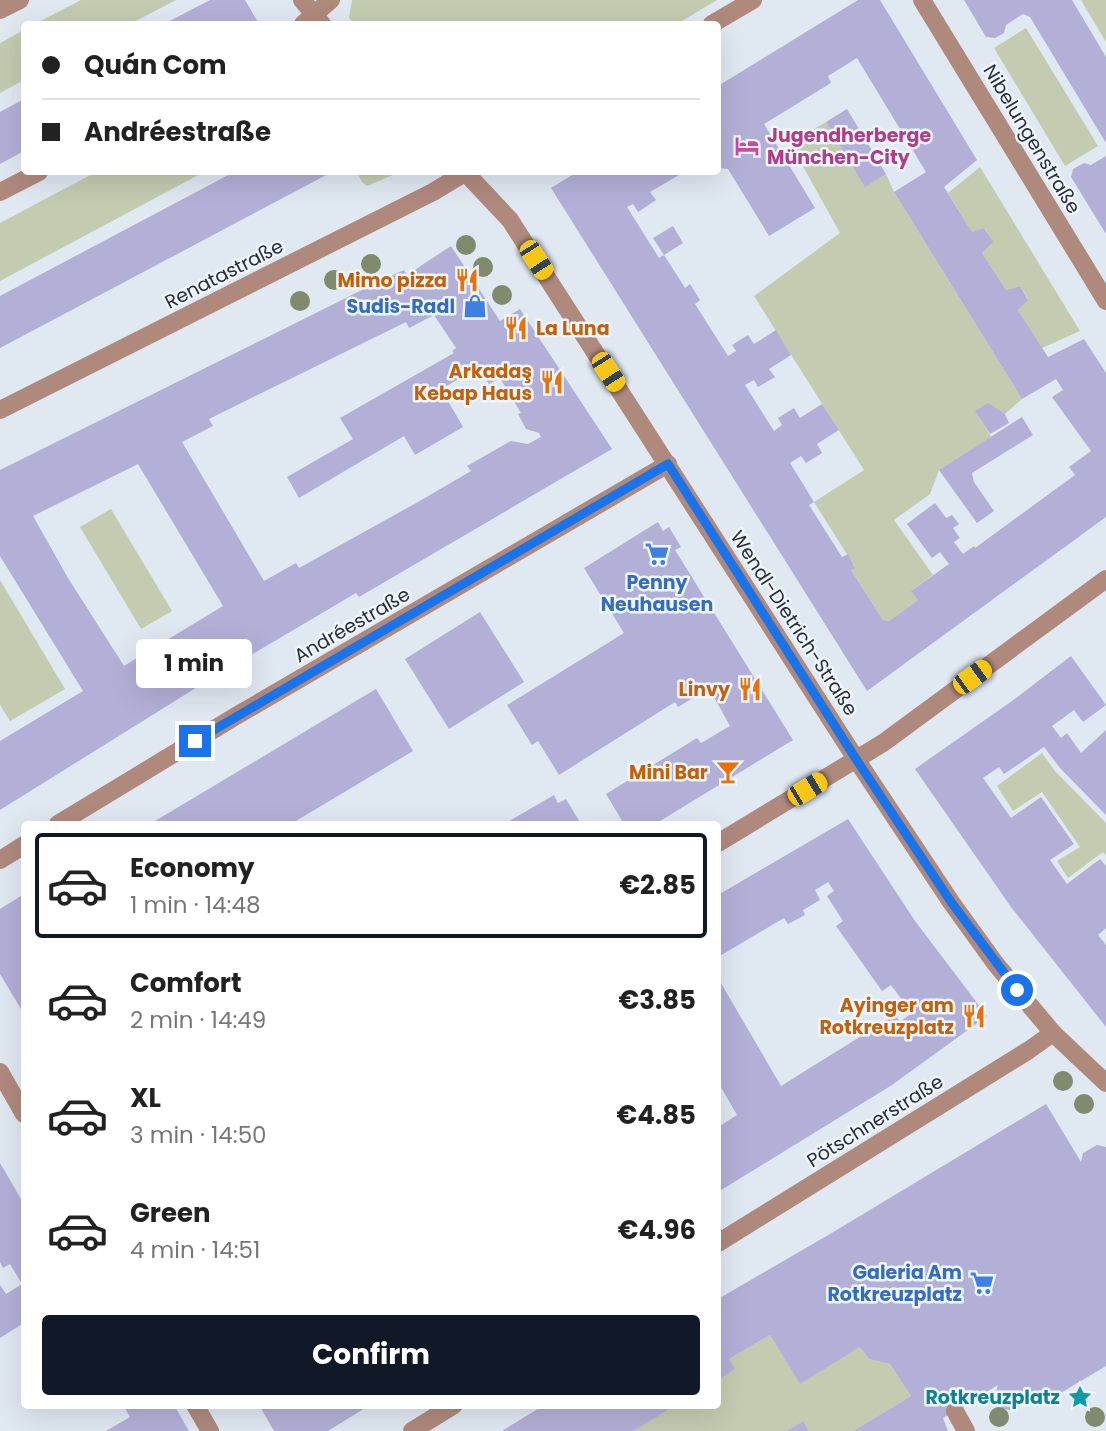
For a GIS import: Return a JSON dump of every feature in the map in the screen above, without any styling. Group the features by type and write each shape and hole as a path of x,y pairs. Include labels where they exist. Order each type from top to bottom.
{"street":[{"path":"0,10 20,0"},
{"path":"302,0 313,21 331,0"},
{"path":"717,21 753,0"},
{"name":"Nibelungenstraße","path":"922,0 1106,301"},
{"path":"0,192 33,175"},
{"name":"Renatastraße","path":"0,410 433,192 461,175"},
{"name":"Wendl-Dietrich-Straße","path":"469,175 510,220 856,759 951,902 995,963 1053,1033 1106,1083"},
{"name":"Andréestraße","path":"63,821 236,716 668,464"},
{"path":"721,841 883,743 1106,579"},
{"path":"0,860 21,847"},
{"name":"Pötschnerstraße","path":"721,1241 1030,1050 1053,1033"},
{"path":"1,1077 21,1109"},
{"path":"197,1409 210,1431"},
{"path":"412,1431 448,1409"},
{"path":"954,1411 966,1431"}],"green space":[{"path":"81,0 176,0 136,21 41,21"},
{"path":"352,0 717,0 682,21 352,21 349,18"},
{"path":"1081,0 1106,0 1106,42"},
{"path":"1026,28 1098,146 1065,166 994,48"},
{"path":"21,32 21,82 0,93 0,43"},
{"path":"826,122 865,186 886,174 894,192 1022,399 1005,414 976,412 991,437 939,470 930,494 894,520 933,575 912,590 918,600 889,621 883,620 851,570 855,567 814,502 864,470 754,296 840,233 790,143"},
{"path":"980,167 1080,331 1042,348 1018,310 1028,299 1020,286 1006,290 982,253 992,242 985,229 972,232 948,193"},
{"path":"90,175 198,175 0,281 0,223"},
{"path":"358,175 393,175 367,186"},
{"path":"111,509 172,611 141,629 80,527"},
{"path":"0,580 65,689 10,721 0,705"},
{"path":"1042,753 1055,771 1106,823 1106,855 1103,852 1068,878 1057,861 1080,847 1042,792 1013,811 997,786"},
{"path":"770,1335 800,1383 860,1347 869,1359 890,1364 911,1396 853,1431 809,1431 803,1421 786,1431 634,1431 670,1409 721,1409 721,1378 734,1369 729,1359"}],"building":[{"path":"210,0 245,0 257,21 170,21"},
{"path":"858,0 880,0 977,160 944,187 972,232 984,228 993,242 982,253 1006,290 1020,286 1028,300 1018,310 1048,357 1084,339 1106,373 1106,517 867,691 551,188 572,175 679,175 650,192 656,200 638,212 633,204 627,207 659,258 664,255 685,288 690,284 700,300 695,304 728,356 736,351 732,345 748,335 754,344 776,330 791,355 769,369 775,377 758,387 754,380 745,385 774,431 782,425 778,418 794,408 800,418 822,404 839,430 817,444 822,453 806,463 801,456 790,463 814,502 809,505 842,557 848,554 855,568 851,570 883,620 889,621 918,600 911,591 949,564 940,552 932,558 907,524 935,503 946,518 952,515 959,524 953,528 960,538 954,542 963,554 1075,475 1069,467 1091,451 1052,397 1063,390 1056,379 1022,399 894,192 926,172 857,58 828,76 831,83 764,124 815,208 769,236 728,169 721,168 721,84"},
{"path":"964,0 1072,0 1106,57 1106,143 1030,17 1023,14 1006,25 1004,33 995,38 986,37"},
{"path":"21,101 21,153 0,164 0,112"},
{"path":"847,109 886,174 865,187 826,122"},
{"path":"1106,156 1106,234 1071,177 1073,169 1084,163 1091,165"},
{"path":"228,175 326,175 0,348 0,296"},
{"path":"673,226 683,243 664,255 653,238"},
{"path":"451,246 500,321 520,309 612,449 359,597 356,593 207,681 0,810 0,741 83,691 0,556 0,470 384,279 404,270 407,275","holes":["434,315 456,348 452,351 454,353 340,418 353,439 287,477 299,498 404,436 415,455 463,427 441,389 478,368 489,384 500,378 521,413 518,414 526,429 539,433 541,437 528,444 511,441 467,466 471,471 418,502 299,568 296,563 264,581 182,442 213,426 209,419 406,322 409,328","138,464 223,606 124,666 68,578 33,516"]},
{"path":"988,403 1005,414 1009,423 990,434 975,411"},
{"path":"1022,417 1033,435 972,473 974,482 994,511 977,523 939,470"},
{"path":"658,522 663,531 669,527 681,547 675,550 793,740 660,821 622,821 606,794 697,738 701,743 730,726 709,688 678,707 675,702 559,775 538,741 532,745 507,705 624,633 584,568"},
{"path":"480,612 524,682 449,729 405,659"},
{"path":"1071,656 1106,705 1083,722 1074,710 1052,726 1061,738 1067,733 1081,753 1106,730 1106,815 1060,768 1044,747 1004,774 999,767 983,778 1011,818 1041,797 1074,844 1050,860 1067,884 1100,859 1106,866 1106,928 1098,935 1106,945 1106,1027 1011,907 915,769"},
{"path":"376,689 413,751 296,821 155,821"},
{"path":"554,795 558,803 566,799 579,821 509,821"},
{"path":"848,819 915,921 987,1016 892,1085 721,1190 721,1125 737,1115 721,1087 721,983 781,1086 895,1015 900,1022 912,1013 891,985 882,991 836,926 843,921 827,896 834,891 828,882 815,890 820,900 803,910 805,915 788,924 784,918 721,955 721,893"},
{"path":"21,896 21,1009 0,974 0,909"},
{"name":"Galeria Am Rotkreuzplatz","path":"1046,1104 1081,1162 1083,1153 1097,1145 1106,1147 1106,1366 1037,1407 1028,1393 1026,1403 1012,1411 1002,1408 995,1395 998,1385 943,1418 948,1431 853,1431 911,1396 890,1364 869,1359 860,1347 800,1384 770,1335 729,1359 735,1369 721,1378 721,1297"},
{"path":"0,1163 21,1199 21,1282 10,1264 3,1268 0,1262"},
{"path":"0,1285 6,1294 21,1285 21,1325 0,1338"},
{"path":"125,1409 176,1409 189,1431 106,1431 130,1417"},
{"path":"261,1409 364,1409 328,1431 274,1431"},
{"path":"538,1409 670,1409 634,1431 502,1431"},
{"path":"803,1421 809,1431 786,1431"}],"place":[{"name":"Jugendherberge München-City","path":"747,146"},
{"name":"Mimo pizza","path":"467,280"},
{"name":"Sudis-Radl","path":"475,306"},
{"name":"La Luna","path":"516,328"},
{"name":"Arkadaş Kebap Haus","path":"552,382"},
{"name":"Penny Neuhausen","path":"657,554"},
{"name":"Linvy","path":"750,689"},
{"name":"Mini Bar","path":"728,772"},
{"name":"Ayinger am Rotkreuzplatz","path":"974,1016"},
{"name":"Galeria Am Rotkreuzplatz","path":"982,1283"},
{"name":"Rotkreuzplatz","path":"1080,1397"}],"route":[{"path":"195,741 668,464 856,759 951,902 1017,990"}]}
